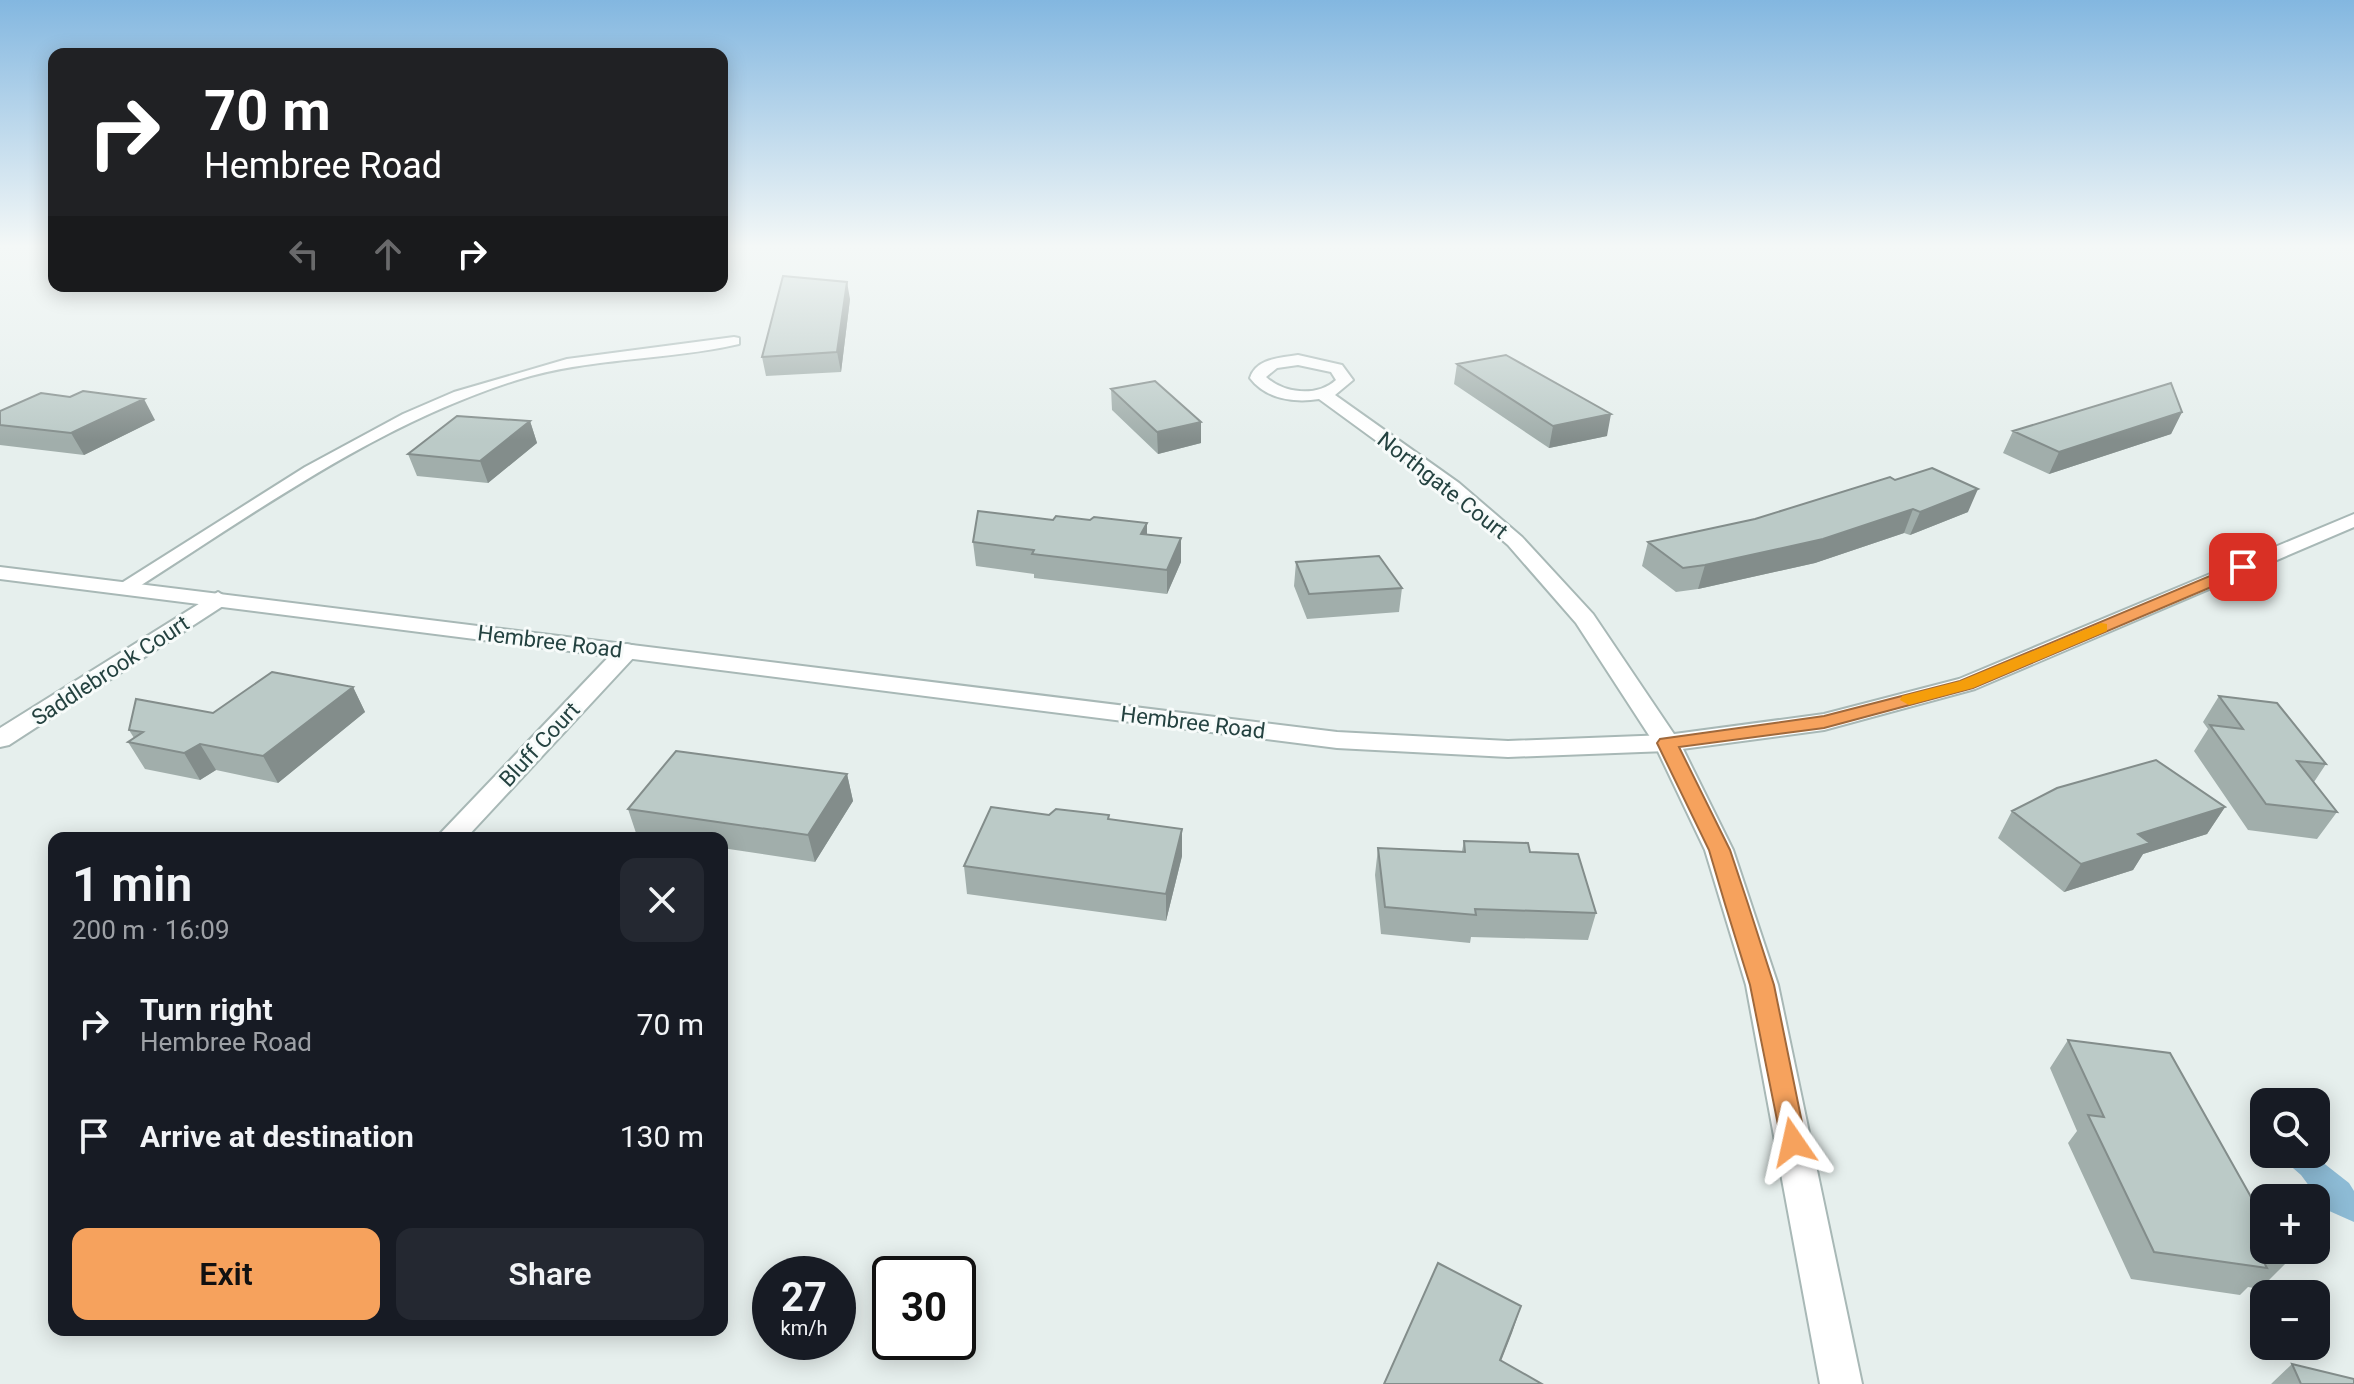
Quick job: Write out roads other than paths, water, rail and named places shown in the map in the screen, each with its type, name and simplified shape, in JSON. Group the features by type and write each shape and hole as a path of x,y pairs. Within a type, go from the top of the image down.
{"street":[{"name":"Northgate Court","path":"1322,394 1452,487 1515,541 1585,619 1667,743 1719,850 1762,985 1841,1384"},
{"name":"Hembree Road","path":"0,573 1337,740 1508,749 1667,743 1824,722 1967,684 2354,520"},
{"name":"Saddlebrook Court","path":"0,739 218,599"},
{"name":"Bluff Court","path":"456,832 627,651"}],"lane":[{"path":"122,589 368,437 467,394 554,366 734,341"}],"water":[{"path":"2293,1168 2330,1168 2349,1183 2354,1191 2354,1222 2330,1211 2330,1184 2308,1184"}]}
